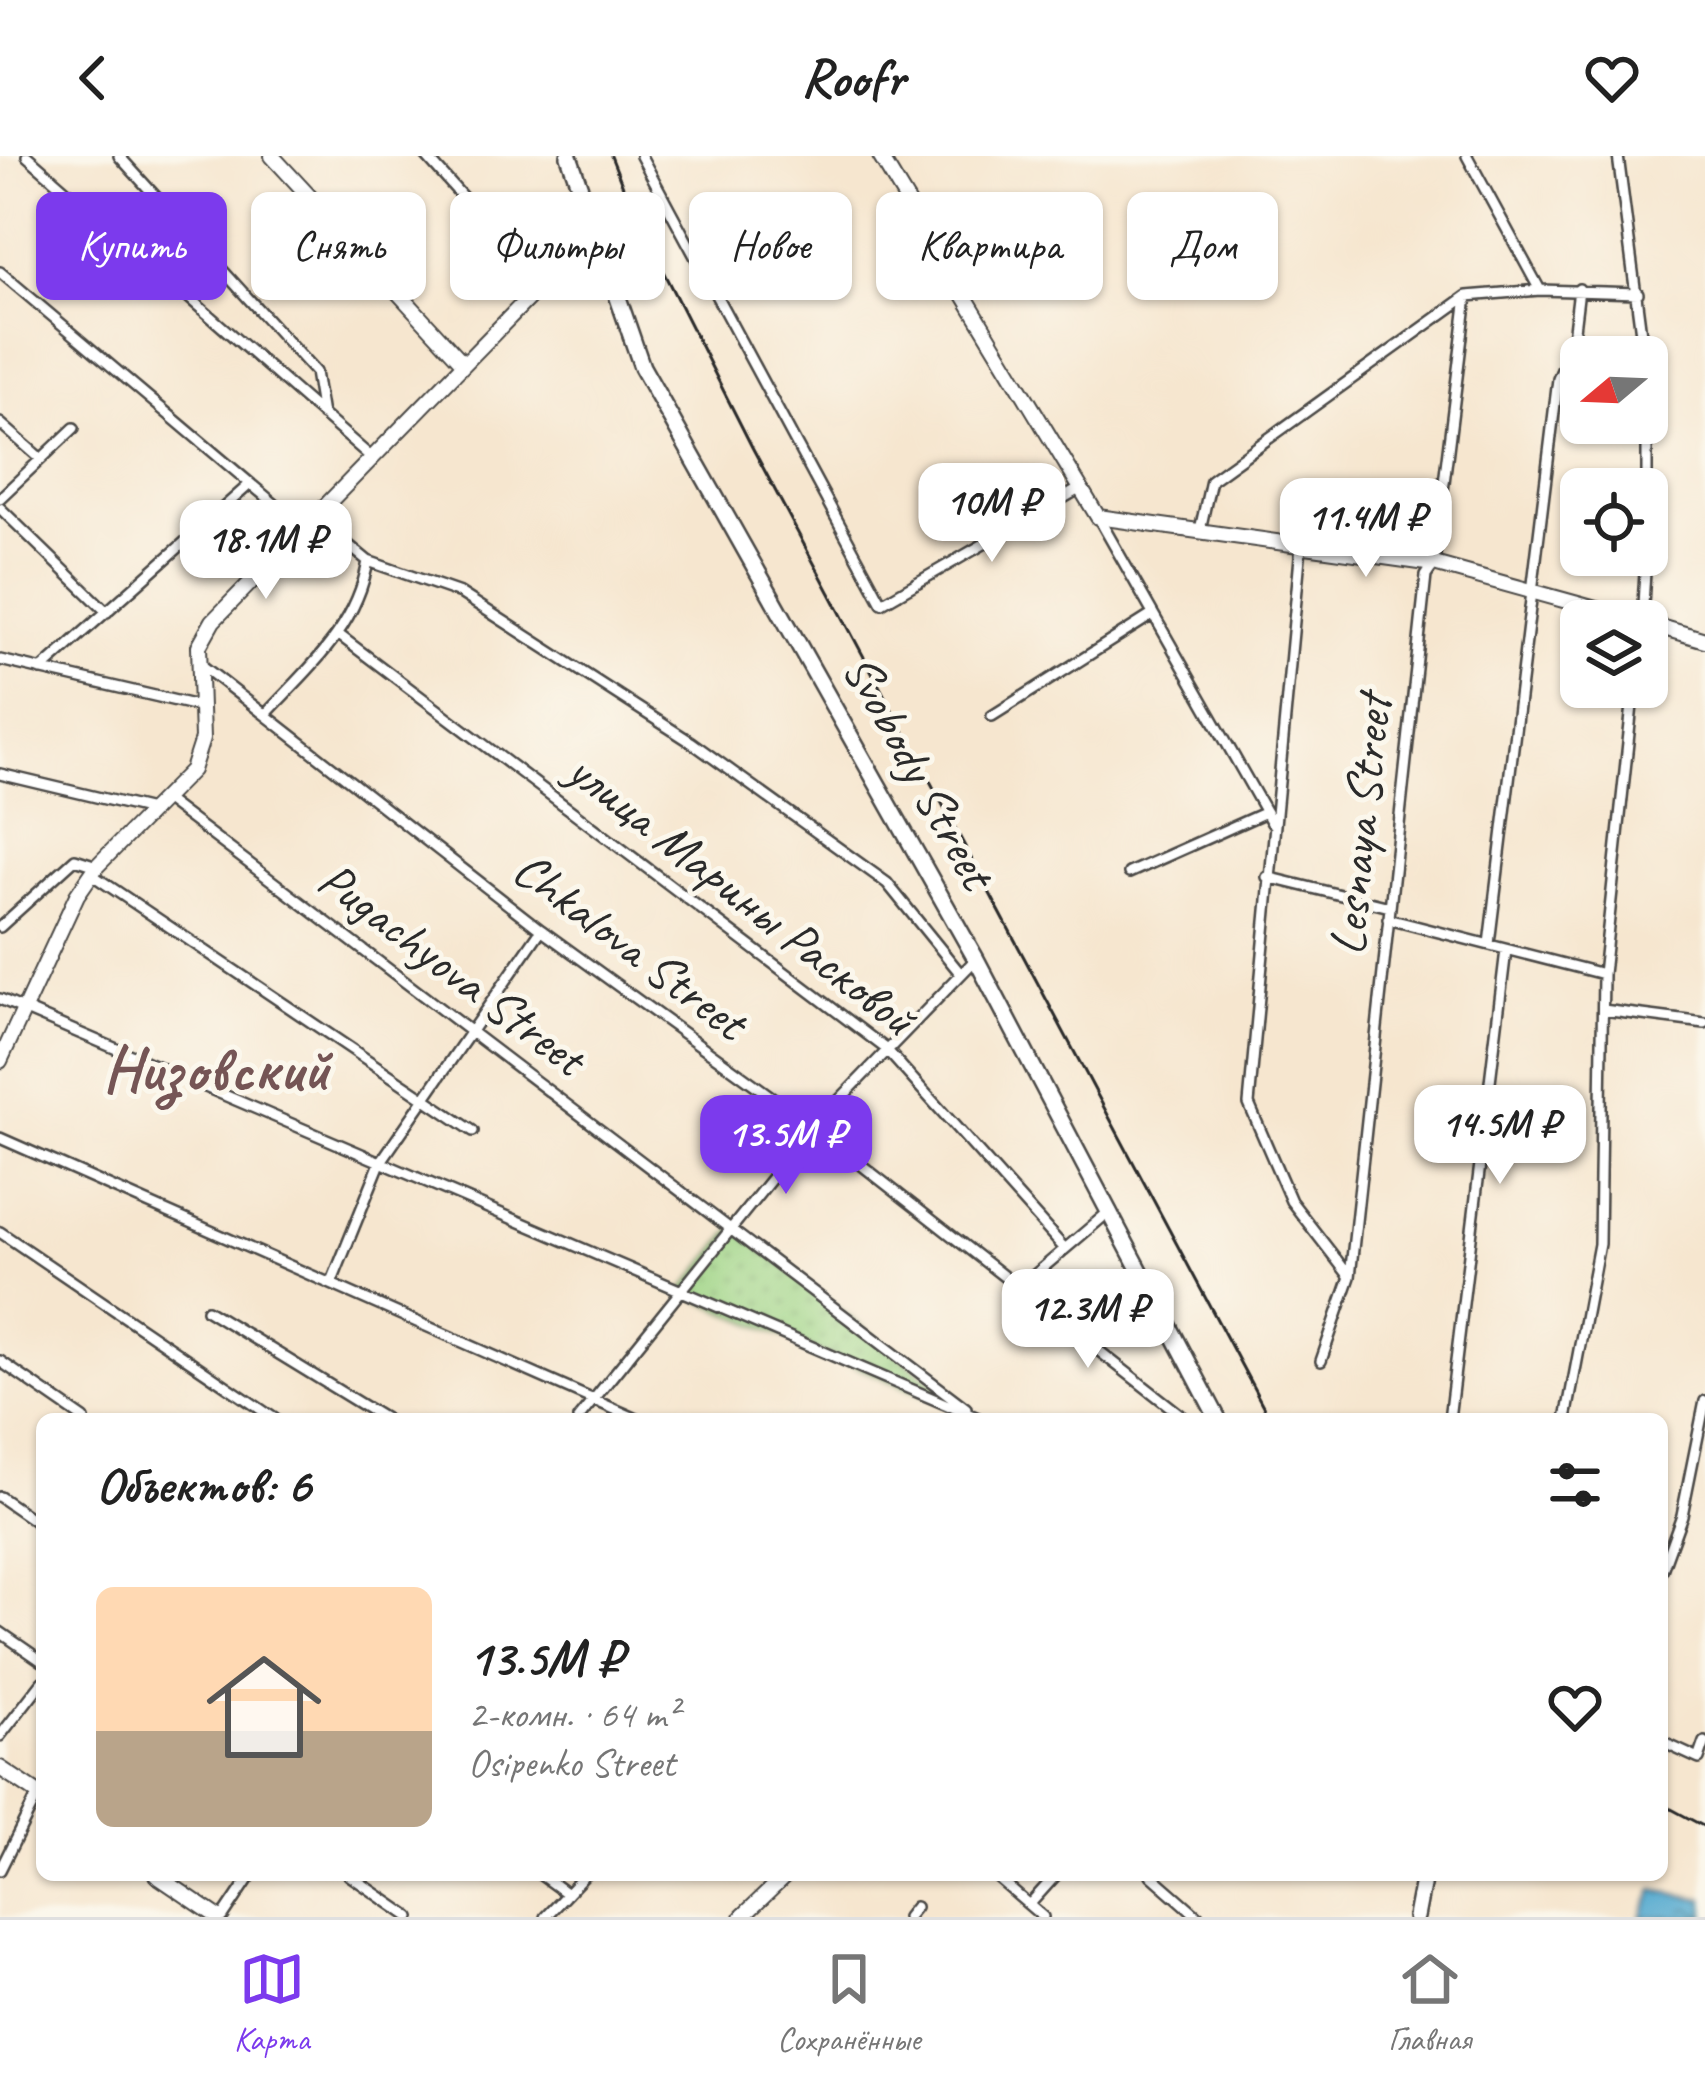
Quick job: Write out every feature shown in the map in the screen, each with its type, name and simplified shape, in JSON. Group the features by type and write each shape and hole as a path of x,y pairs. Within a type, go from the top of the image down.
{"main road":[{"path":"272,156 464,364"},
{"name":"Svobody Street","path":"569,156 580,192"},
{"path":"880,156 1098,517 1434,564 1560,600"},
{"path":"0,1061 94,870 192,770 202,740 199,646 213,621 526,300"},
{"name":"Svobody Street","path":"618,300 642,367 976,959 1215,1413"},
{"path":"1668,629 1705,640"},
{"path":"0,1768 36,1792"},
{"path":"165,1881 220,1917"},
{"path":"742,1917 780,1881"},
{"path":"1416,1917 1423,1881"}],"street":[{"path":"28,156 372,458"},
{"path":"119,156 315,372 322,415"},
{"path":"426,156 458,192"},
{"path":"641,156 882,603 1079,489"},
{"path":"1468,156 1540,290"},
{"path":"1618,156 1642,336"},
{"path":"0,272 303,528 323,524 368,561 460,593 691,742 887,883 960,974"},
{"path":"1489,944 1528,592 1558,379 1572,346 1580,289"},
{"path":"1200,530 1210,480 1467,296 1580,289 1638,293"},
{"name":"Lesnaya Street","path":"1321,1360 1350,1276 1426,576 1434,564 1467,296"},
{"path":"0,423 41,459"},
{"path":"0,498 74,428"},
{"path":"41,670 250,484"},
{"path":"0,508 106,612"},
{"path":"1098,517 1270,810"},
{"path":"1301,546 1270,810 1249,1104 1292,1201 1350,1276"},
{"path":"266,714 339,635 362,597 368,561"},
{"path":"992,716 1152,615"},
{"name":"улица Марины Расковой","path":"339,635 885,1048 1065,1249"},
{"path":"0,660 202,707"},
{"name":"Chkalova Street","path":"200,664 542,930 813,1127 1178,1413"},
{"path":"1567,1413 1599,1244 1603,974 1632,708"},
{"path":"0,774 151,810"},
{"name":"Pugachyova Street","path":"163,798 972,1413"},
{"path":"1129,873 1270,810"},
{"path":"0,927 75,859 472,1131"},
{"path":"1268,877 1506,950 1603,974"},
{"path":"331,1284 380,1163 542,930"},
{"path":"1450,1413 1506,950"},
{"path":"584,1413 813,1127 976,959"},
{"path":"0,999 967,1413"},
{"path":"1603,1010 1705,1023"},
{"path":"0,1138 623,1413"},
{"path":"1018,1288 1111,1210"},
{"path":"0,1232 266,1413"},
{"path":"207,1310 375,1413"},
{"path":"0,1361 75,1413"},
{"path":"1668,1554 1682,1515 1705,1401"},
{"path":"252,1413 257,1407"},
{"path":"0,1496 36,1522"},
{"path":"0,1632 36,1657"},
{"path":"0,1736 36,1690"},
{"path":"1668,1745 1699,1760 1705,1742"},
{"path":"0,1870 36,1802"},
{"path":"220,1917 246,1881"},
{"path":"358,1881 410,1917"},
{"path":"549,1881 567,1894"},
{"path":"545,1917 579,1881"},
{"path":"1001,1881 1042,1917"},
{"path":"1029,1906 1051,1881"},
{"path":"1158,1881 1199,1917"}],"green space":[{"path":"734,1227 972,1413 966,1413 681,1293"}],"water":[{"path":"1654,1890 1704,1899 1705,1917 1642,1917"}],"railway":[{"path":"611,156 633,212 752,447 1267,1413"},
{"path":"1668,1807 1705,1827"}],"district":[{"name":"Низовский","path":"216,1069"}]}
